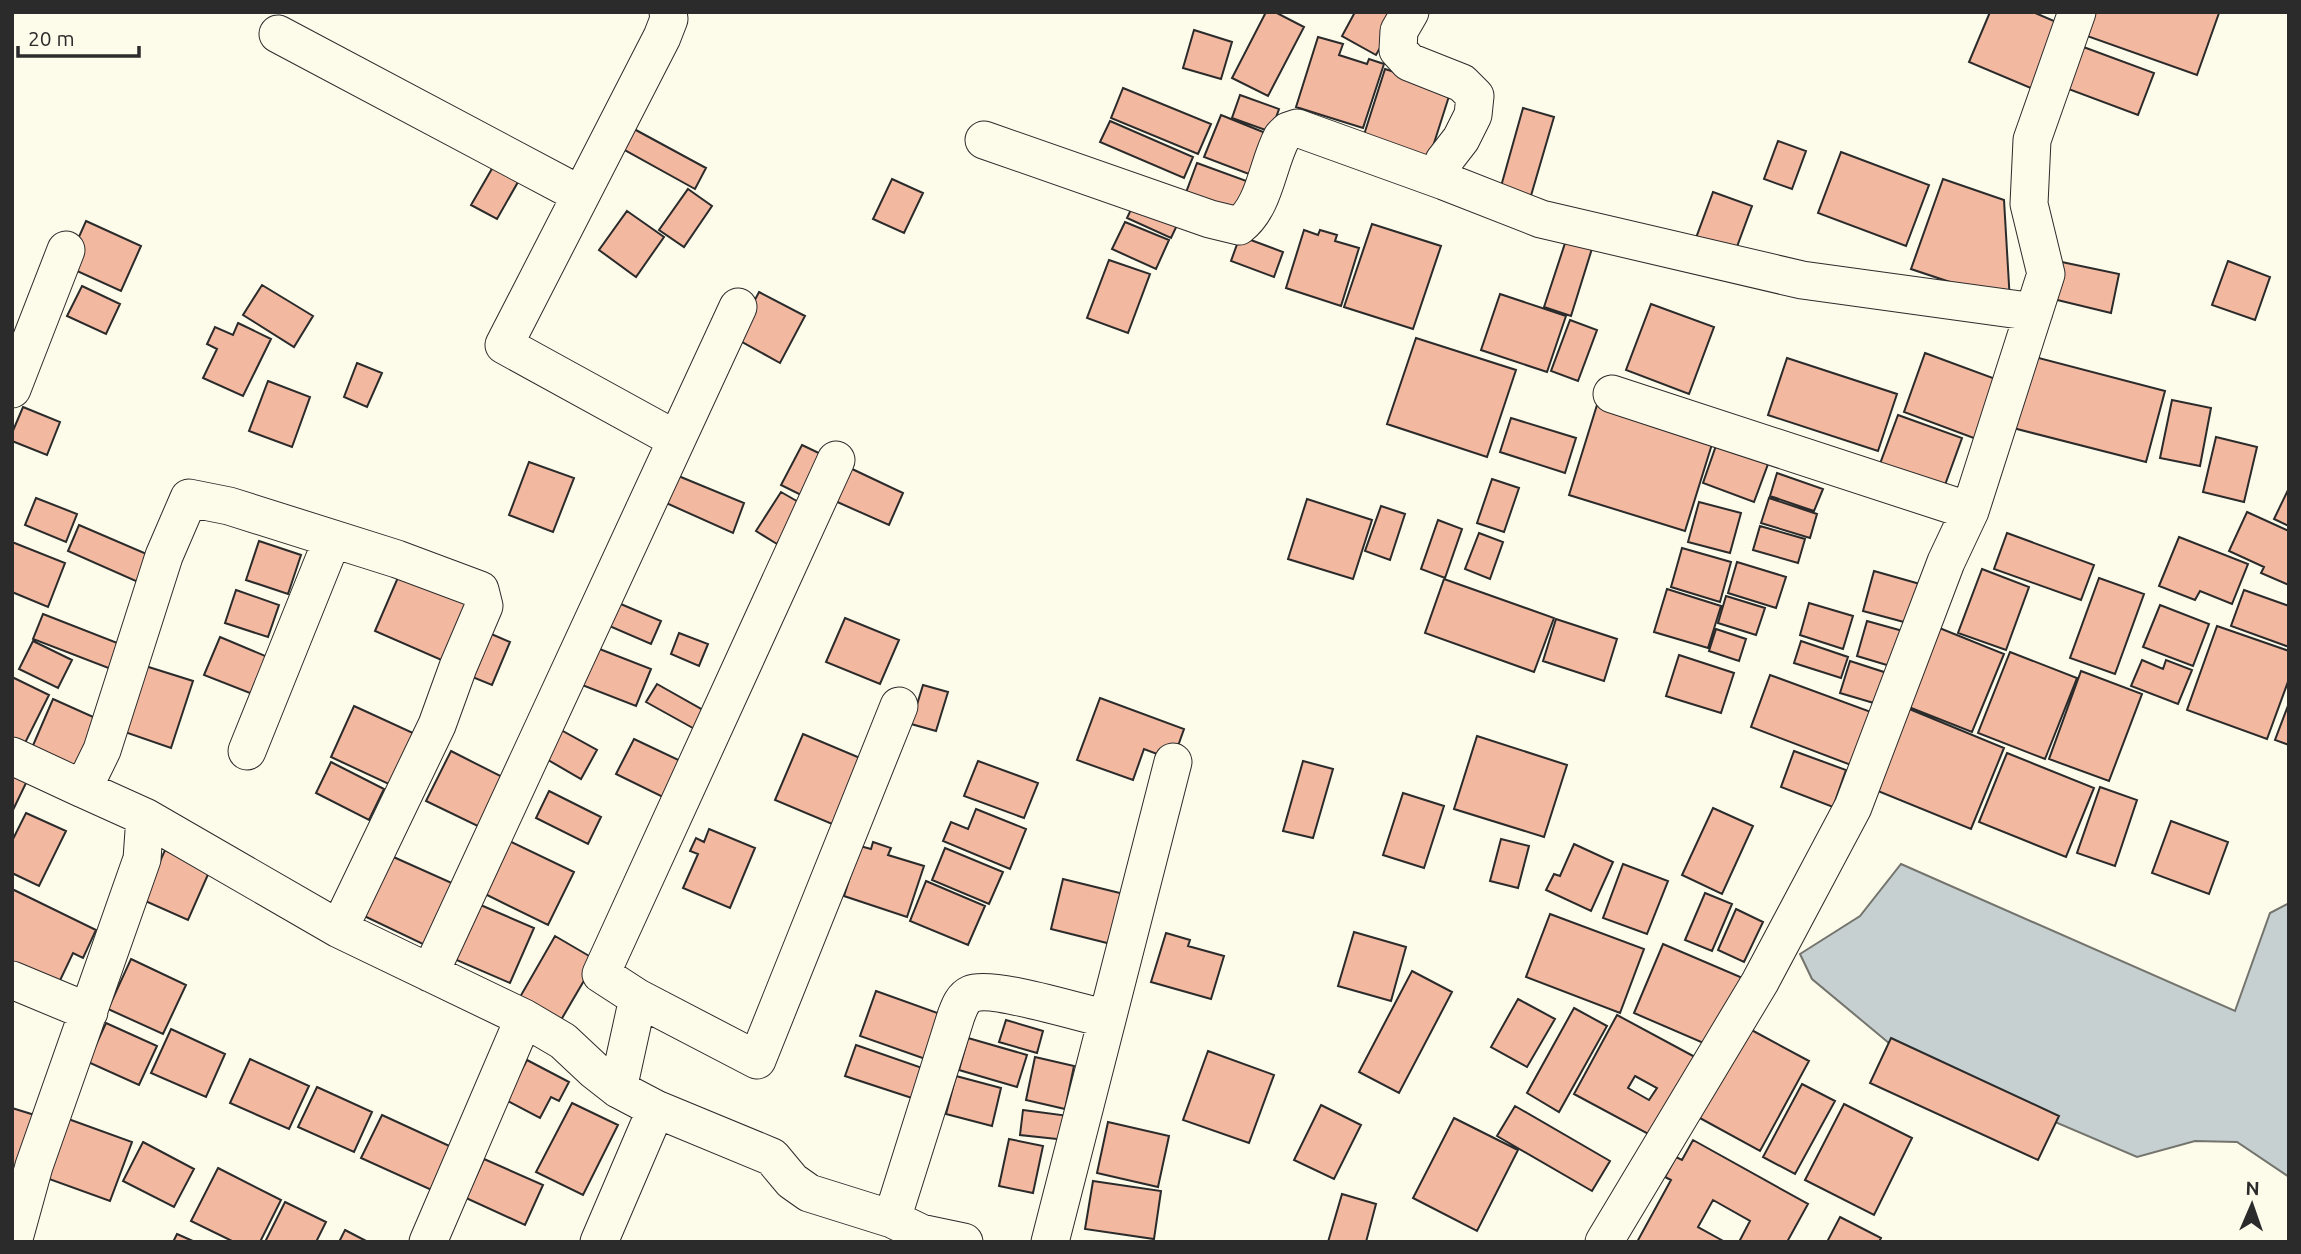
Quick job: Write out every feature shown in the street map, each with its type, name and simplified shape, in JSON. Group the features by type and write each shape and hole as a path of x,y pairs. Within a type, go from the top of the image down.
{"street":[{"path":"668,12 669,19 663,37 503,345 675,439"},
{"path":"1410,12 1399,31 1398,50 1409,62 1462,83 1475,96 1473,115 1461,139 1444,161 1444,181"},
{"path":"1604,1242 1760,982 1853,807 1946,562 1970,511 2046,274 2029,204 2032,140 2077,12"},
{"path":"278,34 581,195"},
{"path":"984,140 1209,219 1239,226 1249,218 1258,200 1282,137 1297,128 1541,219 1801,280 2034,312"},
{"path":"12,389 19,351 66,250"},
{"path":"430,973 738,307"},
{"path":"1612,394 1970,511"},
{"path":"836,460 601,974 638,998 757,1060 899,706"},
{"path":"83,789 102,750 164,556 189,498 229,506 397,559 480,590 484,606 437,724 339,929"},
{"path":"247,751 332,540"},
{"path":"12,756 145,817 339,929 485,1002 524,1018 563,1041 618,1089 656,1110 772,1157 792,1181 809,1193 910,1231 964,1242"},
{"path":"1050,1242 1173,762"},
{"path":"13,1239 34,1166 142,859 145,817"},
{"path":"12,980 89,1012"},
{"path":"910,1231 956,1016 962,1002 969,995 981,991 1107,1019"},
{"path":"618,1089 638,998"},
{"path":"428,1242 524,1018"},
{"path":"598,1242 656,1110"}],"shaded area":[{"path":"1901,864 2235,1011 2270,913 2289,903 2289,1177 2237,1142 2195,1141 2137,1157 1908,1059 1812,979 1800,954 1860,916"}],"building":[{"path":"1266,12 1275,12 1304,27 1268,96 1232,78"},
{"path":"1355,12 1400,12 1376,55 1342,36"},
{"path":"1990,12 2033,12 2061,24 2033,89 1969,62"},
{"path":"2096,12 2219,13 2197,75 2087,36"},
{"path":"1194,30 1232,42 1221,79 1183,68"},
{"path":"1318,37 1343,44 1339,55 1367,64 1369,59 1384,64 1363,128 1296,107"},
{"path":"2078,45 2154,73 2138,115 2063,87"},
{"path":"1385,69 1451,90 1428,162 1362,141"},
{"path":"1123,88 1211,124 1198,154 1111,118"},
{"path":"1240,95 1279,109 1271,132 1232,118"},
{"path":"1523,108 1554,117 1530,199 1500,190"},
{"path":"1221,115 1278,138 1262,179 1204,157"},
{"path":"1110,121 1193,157 1184,178 1100,142"},
{"path":"634,129 706,168 695,189 623,149"},
{"path":"1778,141 1806,151 1792,189 1764,179"},
{"path":"1841,152 1929,185 1906,246 1818,213"},
{"path":"1197,163 1252,183 1239,218 1184,198"},
{"path":"493,167 518,182 497,219 471,205"},
{"path":"892,179 923,193 904,233 873,219"},
{"path":"1943,179 2004,200 2010,302 1911,269"},
{"path":"688,189 712,206 684,247 659,230"},
{"path":"1713,192 1752,206 1735,252 1696,238"},
{"path":"1135,201 1179,221 1171,238 1127,218"},
{"path":"627,211 664,237 636,277 599,250"},
{"path":"86,221 141,246 121,291 66,266"},
{"path":"1125,222 1169,240 1156,269 1112,249"},
{"path":"1372,224 1441,246 1413,329 1344,307"},
{"path":"1304,230 1318,235 1320,230 1337,235 1335,241 1359,248 1341,306 1286,288"},
{"path":"1569,231 1595,239 1571,316 1544,307"},
{"path":"1240,236 1283,252 1274,277 1231,261"},
{"path":"1109,260 1150,274 1128,333 1087,318"},
{"path":"2057,261 2119,274 2111,313 2049,298"},
{"path":"2228,261 2270,277 2255,320 2212,305"},
{"path":"262,285 313,316 294,347 243,315"},
{"path":"82,286 120,304 106,334 67,316"},
{"path":"759,292 805,316 780,363 735,338"},
{"path":"1500,294 1566,316 1547,372 1481,350"},
{"path":"1651,304 1714,327 1689,394 1626,370"},
{"path":"1570,320 1597,330 1578,381 1551,371"},
{"path":"238,323 271,339 243,396 203,378 217,349 207,344 215,327 233,335"},
{"path":"1416,338 1516,370 1487,457 1387,424"},
{"path":"1925,353 2001,381 1979,440 1904,412"},
{"path":"2031,356 2165,391 2146,462 2013,428"},
{"path":"1787,358 1897,394 1878,451 1768,415"},
{"path":"357,363 382,373 367,407 344,397"},
{"path":"268,381 310,397 292,447 249,431"},
{"path":"2172,400 2211,408 2200,466 2160,458"},
{"path":"1597,405 1713,441 1685,531 1569,495"},
{"path":"23,407 60,422 47,455 12,441 12,433"},
{"path":"1898,415 1962,438 1941,496 1877,472"},
{"path":"1511,418 1576,438 1565,473 1500,452"},
{"path":"1719,437 1771,456 1754,502 1703,483"},
{"path":"2216,437 2257,447 2244,502 2203,492"},
{"path":"802,445 823,455 803,496 781,485"},
{"path":"529,462 574,478 553,532 509,515"},
{"path":"850,468 903,493 889,525 835,501"},
{"path":"1777,473 1823,489 1814,511 1770,496"},
{"path":"676,475 744,503 733,533 664,502"},
{"path":"1492,479 1519,488 1504,532 1477,523"},
{"path":"2289,488 2289,526 2274,519"},
{"path":"781,492 802,504 777,544 756,531"},
{"path":"36,498 77,514 66,542 25,525"},
{"path":"1769,498 1817,514 1810,538 1761,523"},
{"path":"1307,499 1372,520 1353,579 1288,559"},
{"path":"1699,502 1741,513 1730,553 1688,542"},
{"path":"1381,506 1405,514 1390,560 1365,551"},
{"path":"2247,512 2289,531 2289,585 2261,573 2264,567 2229,551"},
{"path":"1438,520 1462,529 1445,578 1421,569"},
{"path":"79,525 149,555 138,582 68,551"},
{"path":"1760,526 1805,539 1798,563 1753,550"},
{"path":"1479,533 1503,542 1490,579 1465,569"},
{"path":"2007,533 2094,565 2081,600 1994,569"},
{"path":"2179,537 2248,564 2232,604 2200,591 2195,600 2159,586"},
{"path":"259,541 301,555 288,594 246,580"},
{"path":"12,542 65,563 48,607 12,592"},
{"path":"1682,548 1731,562 1720,602 1671,587"},
{"path":"1737,562 1786,577 1776,608 1728,593"},
{"path":"1982,569 2029,587 2006,650 1958,633"},
{"path":"1874,571 1927,586 1915,625 1863,611"},
{"path":"399,575 470,605 446,662 375,631"},
{"path":"2099,578 2144,594 2115,674 2070,658"},
{"path":"1444,579 1554,618 1534,672 1425,633"},
{"path":"1667,589 1721,606 1708,648 1654,632"},
{"path":"236,590 279,605 268,637 225,623"},
{"path":"2244,590 2289,606 2289,647 2231,626"},
{"path":"1726,596 1765,608 1756,635 1718,623"},
{"path":"616,602 661,621 651,644 607,625"},
{"path":"1809,603 1853,616 1843,649 1800,635"},
{"path":"2160,605 2209,624 2193,666 2143,647"},
{"path":"43,614 120,644 111,669 33,639"},
{"path":"845,618 899,640 880,684 826,662"},
{"path":"1556,619 1617,639 1604,681 1543,661"},
{"path":"1867,621 1910,633 1900,669 1857,656"},
{"path":"1927,623 2004,654 1972,732 1896,702"},
{"path":"2217,626 2289,651 2289,679 2267,739 2187,710"},
{"path":"1716,629 1746,639 1739,661 1709,651"},
{"path":"482,630 510,642 492,685 465,674"},
{"path":"679,633 708,644 699,666 671,654"},
{"path":"220,637 270,658 255,695 204,675"},
{"path":"33,641 72,660 58,688 19,669"},
{"path":"1801,641 1848,657 1841,678 1794,663"},
{"path":"597,648 651,669 636,706 582,685"},
{"path":"2010,652 2077,678 2045,759 1978,733"},
{"path":"1679,655 1734,673 1721,713 1666,696"},
{"path":"2142,660 2163,669 2166,660 2192,670 2178,704 2131,686"},
{"path":"1850,661 1887,673 1877,704 1840,693"},
{"path":"139,664 193,681 171,748 116,729"},
{"path":"2081,671 2142,694 2109,781 2049,759"},
{"path":"1770,675 1871,712 1851,765 1751,727"},
{"path":"12,677 49,695 24,745 12,739"},
{"path":"657,684 710,714 700,732 646,702"},
{"path":"923,685 948,692 936,731 911,724"},
{"path":"1100,698 1184,729 1173,760 1144,749 1133,780 1077,760"},
{"path":"53,699 100,720 77,771 31,750"},
{"path":"2289,703 2289,745 2275,740"},
{"path":"354,706 413,733 393,786 331,757"},
{"path":"1902,706 2004,748 1971,829 1868,787"},
{"path":"552,725 597,750 581,779 536,753"},
{"path":"803,734 872,763 844,829 775,800"},
{"path":"1477,736 1567,765 1544,837 1454,809"},
{"path":"634,739 689,765 671,801 616,774"},
{"path":"451,751 512,782 488,831 426,801"},
{"path":"1794,751 1846,770 1833,807 1781,787"},
{"path":"2007,753 2094,788 2066,857 1979,822"},
{"path":"978,761 1038,783 1024,818 964,796"},
{"path":"1303,761 1333,769 1313,838 1283,831"},
{"path":"331,762 384,789 369,820 316,793"},
{"path":"12,774 27,781 12,812"},
{"path":"2100,787 2137,800 2115,866 2077,853"},
{"path":"549,791 601,817 588,844 536,818"},
{"path":"1403,793 1444,806 1424,868 1383,855"},
{"path":"1713,808 1753,826 1722,894 1682,875"},
{"path":"976,809 1026,829 1010,869 943,841 951,822 968,829"},
{"path":"26,813 66,831 39,886 12,873 12,841"},
{"path":"2171,821 2228,842 2209,894 2152,873"},
{"path":"709,829 755,848 730,908 683,888 698,854 690,851 696,838 704,842"},
{"path":"503,838 574,872 548,925 477,890"},
{"path":"1501,839 1529,846 1518,888 1490,881"},
{"path":"873,842 891,848 888,855 924,866 907,917 844,896 860,846 871,849"},
{"path":"1574,844 1613,862 1591,911 1546,890 1554,874 1560,876"},
{"path":"945,848 1003,872 989,904 932,880"},
{"path":"165,850 210,870 188,920 143,900"},
{"path":"389,855 454,884 427,946 360,914"},
{"path":"1623,864 1668,881 1647,934 1603,918"},
{"path":"1063,879 1132,896 1119,946 1051,929"},
{"path":"926,881 985,906 968,945 910,921"},
{"path":"12,889 96,930 83,958 73,953 55,991 12,971"},
{"path":"1705,893 1732,904 1712,951 1685,940"},
{"path":"476,903 534,928 510,983 452,958"},
{"path":"1736,909 1763,922 1744,962 1718,950"},
{"path":"1550,914 1644,949 1620,1013 1526,977"},
{"path":"1354,932 1406,947 1391,1001 1338,986"},
{"path":"1166,933 1190,940 1188,946 1224,956 1211,999 1151,982"},
{"path":"555,936 596,960 561,1020 520,997"},
{"path":"1663,944 1745,979 1715,1048 1634,1013"},
{"path":"131,959 186,985 163,1034 108,1009"},
{"path":"1412,971 1452,992 1399,1093 1359,1072"},
{"path":"876,991 946,1016 931,1061 860,1036"},
{"path":"1518,999 1555,1019 1527,1067 1491,1047"},
{"path":"1574,1008 1607,1026 1559,1112 1527,1093"},
{"path":"1617,1015 1695,1057 1652,1136 1574,1094","holes":["1635,1076 1657,1088 1649,1100 1628,1088"]},
{"path":"1006,1020 1043,1031 1037,1053 999,1042"},
{"path":"106,1023 157,1046 139,1085 88,1062"},
{"path":"1746,1027 1809,1061 1760,1151 1698,1117"},
{"path":"171,1029 225,1054 206,1097 151,1073"},
{"path":"968,1038 1027,1055 1017,1087 959,1070"},
{"path":"1891,1038 2059,1116 2038,1160 1870,1083"},
{"path":"856,1045 931,1071 921,1101 845,1076"},
{"path":"1208,1051 1274,1075 1249,1143 1183,1120"},
{"path":"1035,1057 1074,1066 1065,1109 1026,1100"},
{"path":"250,1059 309,1086 289,1129 230,1103"},
{"path":"527,1060 569,1082 559,1101 551,1097 540,1118 506,1100"},
{"path":"956,1076 1001,1088 992,1126 946,1114"},
{"path":"1802,1084 1835,1101 1795,1174 1763,1157"},
{"path":"317,1087 372,1112 354,1152 298,1127"},
{"path":"572,1103 618,1125 583,1195 536,1172"},
{"path":"1844,1104 1912,1138 1874,1215 1805,1180"},
{"path":"1321,1105 1361,1125 1334,1179 1294,1160"},
{"path":"1515,1106 1610,1161 1592,1191 1497,1136"},
{"path":"12,1108 41,1117 12,1196"},
{"path":"1023,1110 1069,1116 1066,1140 1020,1135"},
{"path":"382,1115 456,1149 436,1192 361,1158"},
{"path":"60,1116 132,1142 110,1201 38,1175"},
{"path":"1454,1118 1518,1150 1477,1231 1413,1198"},
{"path":"1108,1122 1169,1136 1158,1187 1097,1173"},
{"path":"1009,1139 1043,1146 1033,1193 999,1186"},
{"path":"1693,1140 1808,1204 1787,1242 1739,1242 1750,1221 1713,1200 1698,1227 1725,1242 1637,1242 1671,1180 1665,1177 1676,1157 1682,1160"},
{"path":"143,1142 194,1169 174,1207 123,1181"},
{"path":"484,1159 543,1185 525,1225 466,1198"},
{"path":"218,1168 281,1200 260,1242 234,1242 191,1221"},
{"path":"1093,1181 1161,1191 1154,1239 1085,1229"},
{"path":"1342,1194 1376,1204 1366,1242 1328,1242"},
{"path":"285,1202 326,1222 316,1242 265,1242"},
{"path":"1840,1217 1881,1238 1879,1242 1827,1242"},
{"path":"345,1230 368,1242 339,1242"},
{"path":"177,1234 195,1242 173,1242"}]}
